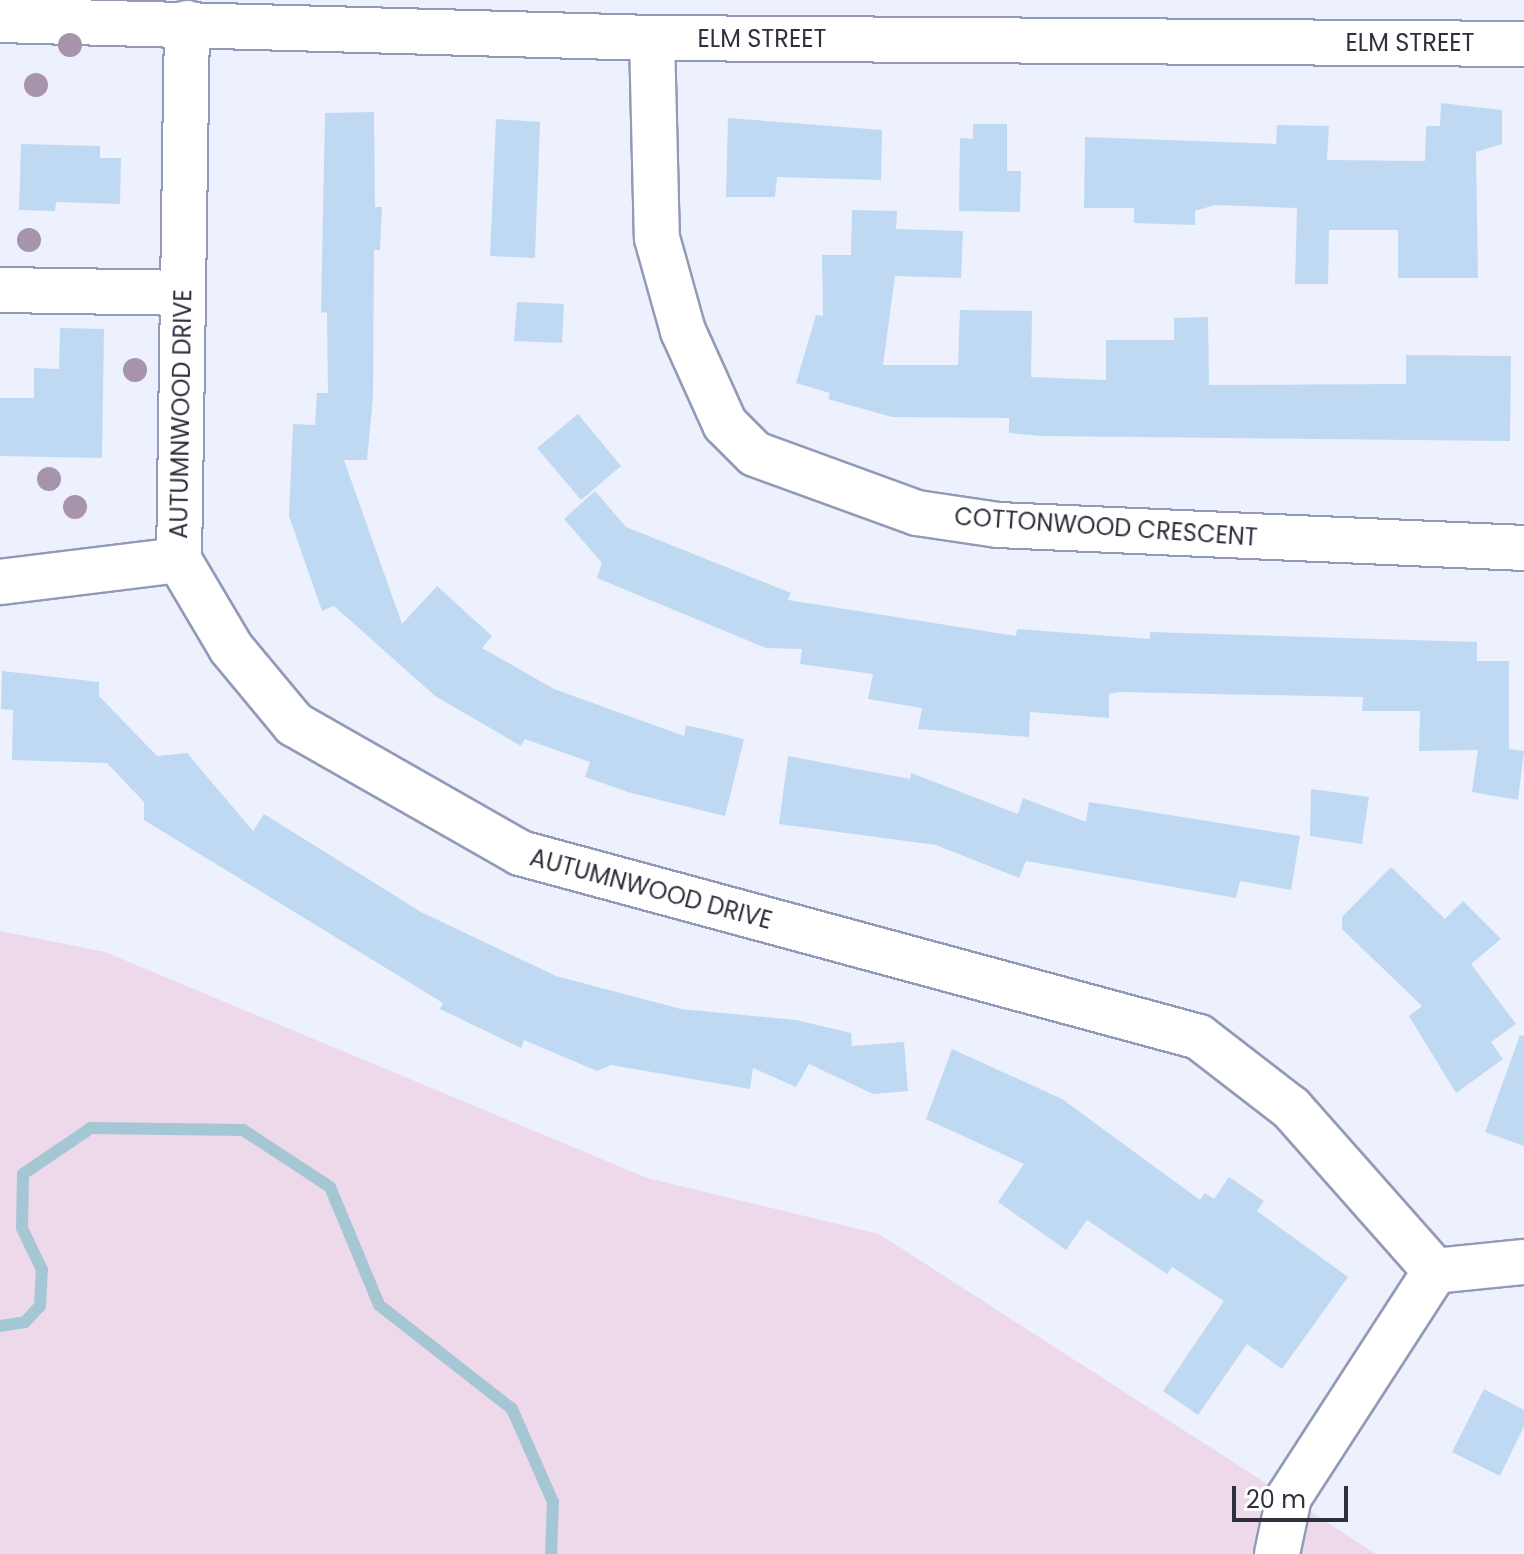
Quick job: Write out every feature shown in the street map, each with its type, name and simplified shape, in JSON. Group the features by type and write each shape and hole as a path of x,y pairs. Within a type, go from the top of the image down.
{"street":[{"name":"ELM STREET","path":"0,20 187,23 448,16 652,38 1524,44"},
{"name":"AUTUMNWOOD DRIVE","path":"187,23 179,560 231,648 294,724 520,853 1199,1037 1291,1108 1435,1271"},
{"name":"COTTONWOOD CRESCENT","path":"652,38 657,238 683,331 725,424 755,454 917,513 998,525 1524,548"},
{"path":"0,290 182,293"},
{"path":"0,582 179,560"},
{"path":"1277,1554 1289,1497 1435,1271 1524,1262"}],"shaded area":[{"path":"0,931 105,952 647,1178 879,1234 1376,1554 0,1554"}],"building":[{"path":"1441,103 1502,110 1502,144 1476,152 1478,278 1398,278 1398,230 1329,230 1328,284 1295,284 1297,208 1215,205 1195,211 1195,225 1134,223 1134,208 1084,208 1085,137 1276,144 1277,125 1329,126 1327,160 1425,161 1426,126 1440,126"},
{"path":"374,112 375,207 382,207 380,250 374,250 373,398 367,460 344,460 402,624 437,586 492,636 482,648 554,689 684,736 686,725 744,739 725,816 631,793 585,777 590,762 525,739 521,746 435,696 334,606 322,611 289,516 293,424 315,425 317,393 328,393 327,312 321,313 325,113"},
{"path":"728,118 882,130 881,180 777,177 775,197 726,197"},
{"path":"496,119 540,122 535,258 490,256"},
{"path":"973,124 1007,124 1007,171 1021,171 1020,212 959,211 960,138 973,139"},
{"path":"21,144 100,146 100,158 121,158 120,204 56,202 55,211 19,210"},
{"path":"852,210 897,211 896,229 963,231 961,278 895,276 883,365 958,365 960,310 1032,311 1031,377 1106,380 1106,340 1174,340 1174,318 1208,317 1209,385 1406,384 1406,355 1511,356 1510,441 1042,436 1009,433 1009,418 892,417 828,399 830,393 796,383 816,315 823,316 822,255 851,255"},
{"path":"517,302 564,304 562,343 514,341"},
{"path":"60,328 104,329 102,458 0,456 0,398 34,398 34,368 59,369"},
{"path":"578,414 621,466 581,500 537,448"},
{"path":"595,491 626,527 791,593 788,600 1016,636 1017,629 1150,639 1150,632 1477,642 1477,661 1509,661 1509,749 1524,751 1518,800 1472,792 1478,750 1419,751 1420,711 1362,711 1363,697 1119,692 1109,694 1109,718 1030,712 1029,737 918,729 922,708 868,699 873,674 800,664 802,649 766,648 597,578 602,563 564,519"},
{"path":"2,671 99,682 99,696 157,756 187,753 253,831 264,814 421,912 556,976 681,1009 796,1020 851,1033 852,1046 904,1042 908,1091 873,1094 809,1064 796,1087 753,1068 750,1089 611,1065 597,1071 524,1040 521,1048 440,1009 443,1003 144,820 144,802 107,763 12,760 13,710 1,709"},
{"path":"788,756 910,779 911,773 1018,814 1023,798 1086,822 1089,802 1300,836 1291,890 1240,881 1236,898 1026,861 1019,878 936,845 779,824"},
{"path":"1311,789 1369,797 1362,844 1310,836"},
{"path":"1391,867 1445,919 1463,901 1501,939 1471,964 1516,1024 1491,1042 1503,1059 1456,1093 1409,1016 1422,1006 1342,929 1342,917"},
{"path":"1520,1035 1524,1036 1524,1146 1485,1132"},
{"path":"952,1049 1062,1099 1200,1200 1205,1193 1214,1199 1229,1177 1264,1201 1257,1211 1348,1277 1282,1369 1247,1344 1198,1415 1163,1391 1224,1301 1172,1267 1167,1274 1087,1220 1066,1250 998,1202 1024,1164 926,1119"},
{"path":"1484,1389 1524,1410 1524,1426 1500,1476 1452,1452"}],"waterway":[{"path":"0,1326 25,1322 40,1306 42,1270 22,1228 23,1174 91,1128 243,1130 330,1187 379,1305 512,1409 553,1502 551,1554"}]}
